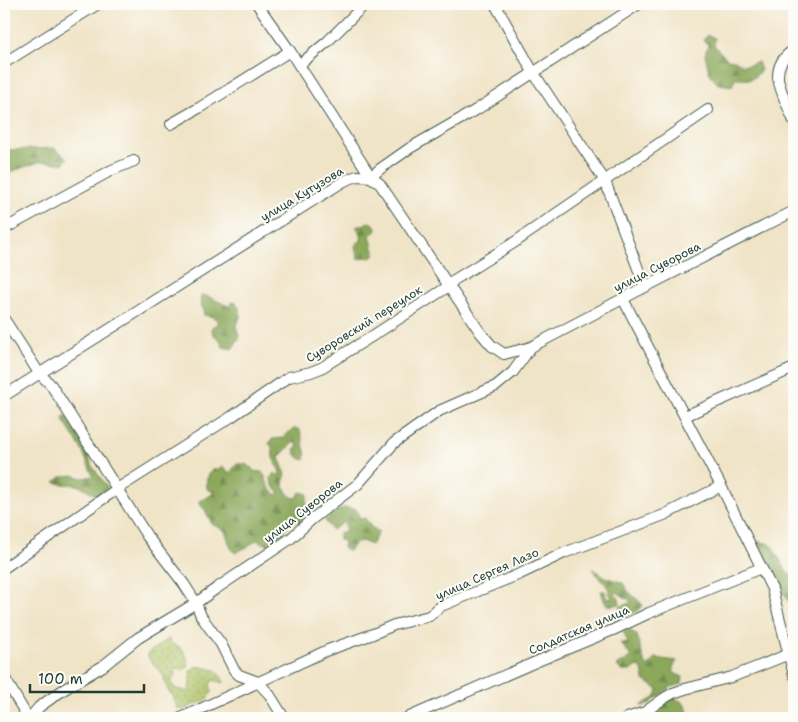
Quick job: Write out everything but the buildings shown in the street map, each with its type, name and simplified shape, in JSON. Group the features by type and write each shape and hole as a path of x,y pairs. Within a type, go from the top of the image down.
{"street":[{"path":"4,63 98,4"},
{"path":"257,4 290,51 371,178 380,184 449,286"},
{"path":"298,65 327,42 365,4"},
{"path":"496,4 533,72 605,181 645,287"},
{"path":"371,178 380,169 410,148 476,110 638,4"},
{"path":"170,124 290,51"},
{"path":"790,52 780,64 777,77 794,121"},
{"name":"Суворовский переулок","path":"4,568 117,489 289,377 321,368 374,335 449,286 454,280 512,244 708,110"},
{"path":"4,229 112,170 134,161"},
{"name":"улица Кутузова","path":"4,396 344,181 357,176 371,178"},
{"name":"улица Суворова","path":"449,286 480,332 492,346 504,354 531,347 794,211"},
{"path":"623,299 721,486 772,589 794,674"},
{"path":"4,319 40,373 51,385 147,536 184,584 196,603 201,616 221,644 234,670 240,675 258,682 269,694 284,718"},
{"name":"улица Суворова","path":"29,718 39,707 103,666 138,638 196,603 290,539 312,519 358,484 394,443 440,411 496,386 513,372 531,347"},
{"path":"685,416 794,368"},
{"name":"улица Сергея Лазо","path":"181,718 328,650 394,625 429,616 441,606 520,574 564,553 664,515 721,486"},
{"name":"Солдатская улица","path":"407,718 649,613 761,568"},
{"path":"627,718 645,712 673,693 685,688 732,677 789,654"},
{"path":"4,677 18,703 29,718"}],"green space":[{"path":"707,35 715,38 714,45 728,59 735,60 742,65 758,62 761,70 752,79 735,79 732,86 718,84 711,76 708,68 705,54 708,45 703,40"},
{"path":"54,148 68,158 63,164 39,162 8,173 4,178 4,152 7,150"},
{"path":"368,222 374,224 377,230 370,235 375,253 372,258 365,257 361,259 357,258 358,254 355,246 361,241 360,233 356,227"},
{"path":"202,295 232,307 230,303 235,302 239,308 241,316 237,329 240,337 232,349 223,347 220,340 213,334 211,328 219,322 213,317 204,315 200,300"},
{"path":"65,415 88,452 92,466 108,488 98,496 80,486 55,482 61,477 72,475 83,478 93,476 82,450 63,420"},
{"path":"295,428 300,430 306,453 305,460 299,458 296,454 294,449 298,446 296,443 293,443 280,456 279,458 286,474 283,483 291,497 297,498 300,492 308,494 307,504 312,511 302,521 289,523 283,535 272,543 267,545 257,540 235,553 231,548 225,531 212,524 205,510 198,502 213,494 212,491 207,489 208,476 213,468 218,470 222,467 229,474 237,464 245,464 251,467 253,471 263,472 270,488 278,495 280,492 273,486 271,477 275,473 278,476 280,472 273,458 272,446 269,444 272,439 283,438"},
{"path":"344,508 356,509 360,519 365,518 371,527 379,532 371,545 362,541 354,544 349,551 343,548 344,541 339,540 339,534 346,530 344,522 332,530 325,521 333,513"},
{"path":"757,541 771,544 788,574 794,572 794,603 788,601 780,589 764,553 756,545"},
{"path":"593,569 607,578 623,583 628,591 643,605 634,613 615,620 621,606 632,602 617,592 615,594 620,604 608,606 601,591 605,591 606,598 613,599 608,594 609,590 607,587"},
{"path":"627,628 637,635 644,661 648,667 655,658 677,661 673,667 674,673 683,677 682,684 671,687 649,704 641,706 655,698 658,690 644,680 642,670 638,666 630,671 622,671 617,666 631,656 620,643 628,643 623,631"},
{"path":"169,639 183,651 188,664 188,667 184,669 175,670 175,675 171,681 174,688 189,692 191,670 197,666 216,670 224,683 213,680 210,685 212,692 203,702 183,710 177,708 173,696 168,691 163,675 147,654"},
{"path":"673,698 685,705 690,718 653,718 651,716 664,703"}]}
